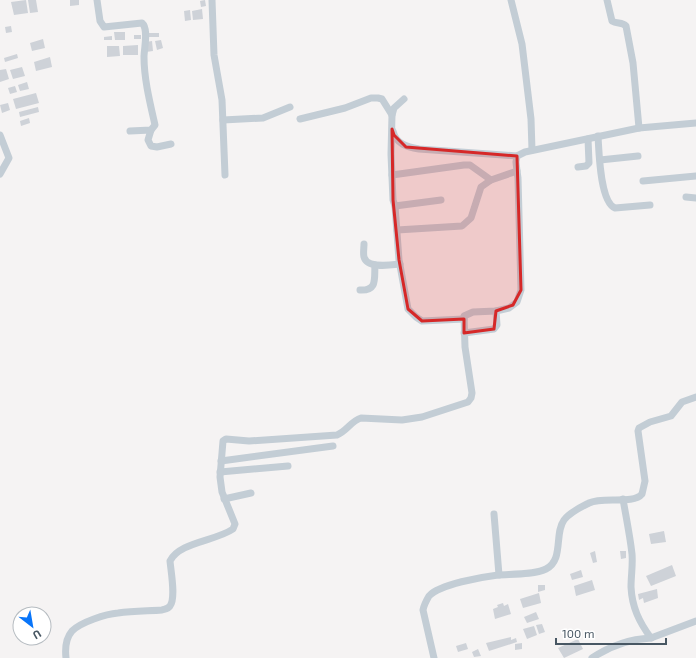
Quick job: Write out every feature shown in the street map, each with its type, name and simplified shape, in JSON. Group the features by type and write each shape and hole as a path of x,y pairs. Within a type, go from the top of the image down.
{"street":[{"path":"97,0 100,21 104,26 142,23 145,25 144,58 147,88 155,125 148,140 151,146 157,147 171,144"},
{"path":"212,0 214,55 222,100 225,174"},
{"path":"511,0 522,44 531,119 532,150"},
{"path":"607,0 612,21 624,24 626,26 634,70 639,128"},
{"path":"300,119 345,108 371,98 382,99 392,115"},
{"path":"404,99 394,108 392,115 391,154 393,200 395,206 400,264 408,308 422,321 464,319"},
{"path":"223,120 263,118 290,107"},
{"path":"392,129 394,135 406,147 517,156 532,150 639,128 696,123"},
{"path":"130,131 152,130"},
{"path":"0,135 9,158 0,174"},
{"path":"598,136 601,177 608,203 615,208 650,205"},
{"path":"578,167 586,166 589,163 588,138"},
{"path":"66,658 69,636 81,625 118,613 162,610 170,606 173,598 170,561 172,558 186,548 230,531 234,527 234,520 224,499 220,477 223,441 226,439 249,441 337,435 344,433 356,420 361,418 402,420 422,417 468,402 472,393 465,347 464,319 468,314 473,312 496,311 509,308 517,302 521,290 520,222 518,178 516,171 517,156"},
{"path":"600,160 638,156"},
{"path":"392,175 464,165 470,166 491,180"},
{"path":"397,230 462,226 471,218 481,187 491,180 516,171"},
{"path":"643,180 696,176"},
{"path":"686,197 696,198"},
{"path":"395,206 441,200"},
{"path":"364,244 363,256 365,260 372,265 400,264"},
{"path":"360,290 371,289 374,285 375,265"},
{"path":"464,333 494,329 496,325 496,311"},
{"path":"434,658 423,610 430,595 448,586 476,578 499,575 516,575 546,569 554,562 557,556 558,539 563,522 568,516 596,500 623,499 640,496 644,490 646,481 638,431 639,428 650,422 671,416 682,402 696,397"},
{"path":"221,460 333,446"},
{"path":"220,472 288,466"},
{"path":"224,499 251,493"},
{"path":"623,499 632,553 631,587 633,605 638,618 651,638"},
{"path":"494,514 499,575"},
{"path":"592,658 612,646 651,638 696,621"}],"highlighted area":[{"path":"392,129 394,135 406,147 517,156 521,290 513,305 496,311 494,329 464,333 464,319 422,321 408,309 399,260 393,200"}],"building":[{"path":"26,0 28,13 14,15 11,2"},
{"path":"28,0 36,0 38,12 30,13"},
{"path":"70,0 79,0 79,5 70,6"},
{"path":"205,0 206,6 201,7 200,1"},
{"path":"202,9 203,19 193,20 192,11"},
{"path":"190,10 191,20 185,21 184,11"},
{"path":"11,26 12,32 6,33 5,27"},
{"path":"114,32 125,32 125,40 115,40"},
{"path":"149,33 159,33 159,37 149,37"},
{"path":"134,35 141,35 141,39 134,39"},
{"path":"112,36 112,40 104,40 104,37"},
{"path":"43,39 45,48 32,51 30,43"},
{"path":"161,40 163,48 157,50 155,41"},
{"path":"152,41 153,51 146,52 146,42"},
{"path":"138,45 138,55 123,55 123,46"},
{"path":"107,46 119,46 120,56 107,57"},
{"path":"17,54 18,58 5,62 4,58"},
{"path":"50,57 52,67 36,71 34,62"},
{"path":"22,67 25,76 13,79 10,70"},
{"path":"6,69 9,79 0,82 0,70"},
{"path":"27,82 29,89 20,91 18,85"},
{"path":"15,86 17,92 10,94 8,88"},
{"path":"36,93 39,103 16,109 13,99"},
{"path":"8,103 10,110 2,113 0,105"},
{"path":"38,107 39,112 20,117 19,112"},
{"path":"29,118 30,123 21,126 20,121"},
{"path":"664,531 666,542 651,544 649,534"},
{"path":"595,551 597,562 593,563 590,553"},
{"path":"620,551 626,551 626,558 621,559"},
{"path":"672,565 676,576 651,586 646,576"},
{"path":"581,570 583,577 572,580 570,574"},
{"path":"592,580 595,590 576,596 574,586"},
{"path":"538,585 545,585 545,590 538,592"},
{"path":"657,589 658,598 644,603 643,598 639,600 638,594"},
{"path":"539,593 541,603 523,608 520,599"},
{"path":"503,603 504,606 508,604 511,614 495,619 493,609 498,607 497,605"},
{"path":"536,612 539,619 527,623 524,617"},
{"path":"542,624 545,632 539,634 536,625"},
{"path":"534,626 537,635 527,639 523,629"},
{"path":"511,637 511,640 516,638 517,642 489,651 486,643"},
{"path":"578,639 583,649 564,658 558,648"},
{"path":"466,643 468,649 458,652 456,646"},
{"path":"522,643 522,649 515,650 515,644"},
{"path":"478,649 481,656 474,657 472,652"}]}
